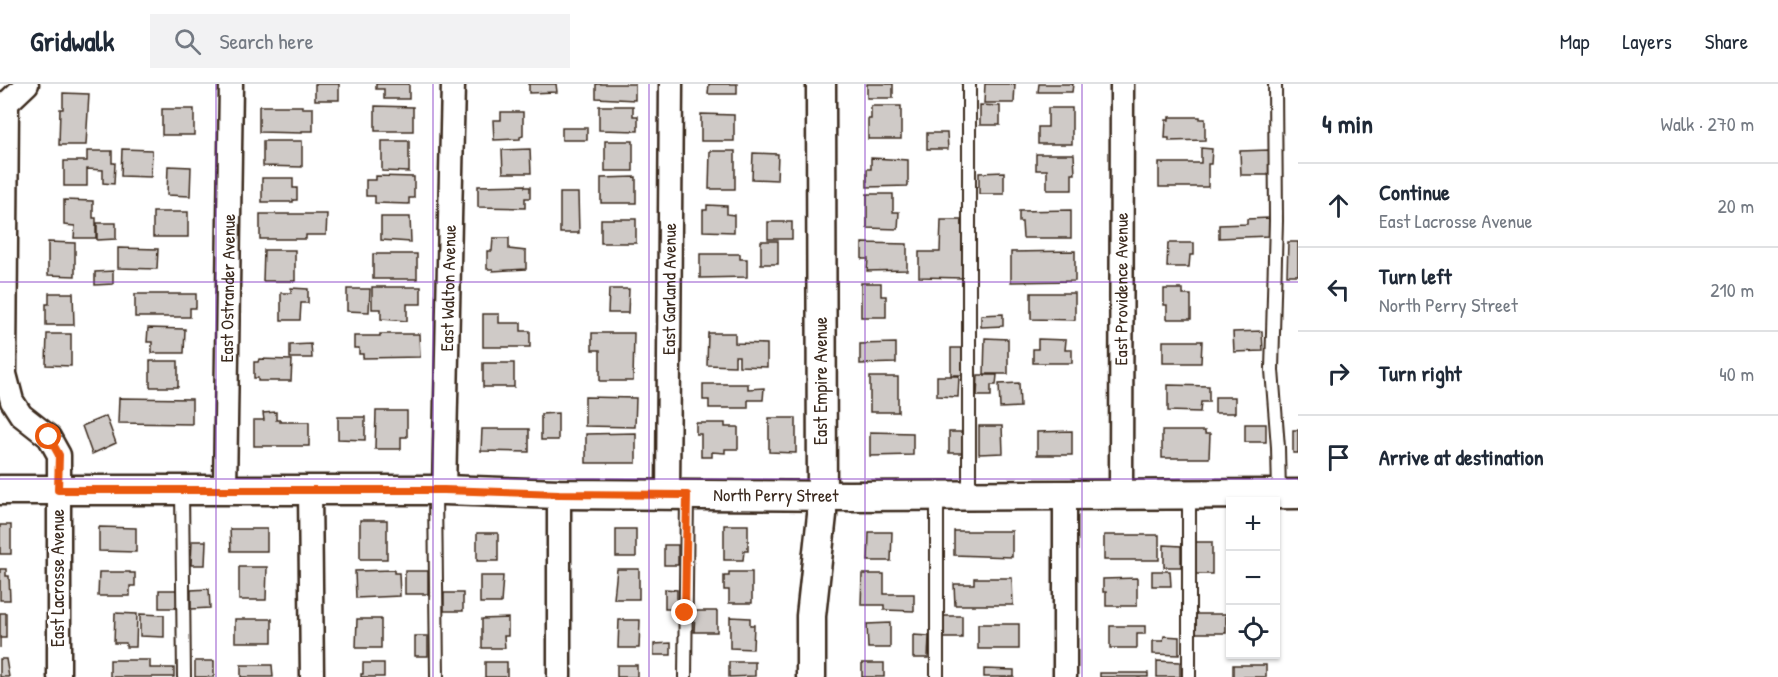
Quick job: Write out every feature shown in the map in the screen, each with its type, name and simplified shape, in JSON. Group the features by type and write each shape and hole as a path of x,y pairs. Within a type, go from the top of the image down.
{"street":[{"name":"East Lacrosse Avenue","path":"27,84 3,101 5,374 12,401 21,415 49,437 59,455 59,677"},
{"name":"East Ostrander Avenue","path":"225,490 231,84"},
{"name":"East Walton Avenue","path":"440,490 453,84"},
{"name":"East Garland Avenue","path":"671,84 678,495"},
{"name":"East Empire Avenue","path":"811,677 811,616 822,515 821,84"},
{"name":"East Providence Avenue","path":"1121,495 1122,84"},
{"name":"North Perry Street","path":"0,490 440,490 678,495 1289,494"},
{"path":"310,490 312,677"},
{"path":"559,494 559,677"},
{"path":"1065,495 1065,677"}],"lane":[{"path":"969,84 969,495"},
{"path":"1275,84 1276,221 1272,370 1278,447 1289,494"},
{"path":"182,490 184,677"},
{"path":"437,677 440,490"},
{"path":"936,494 938,677"},
{"path":"678,495 685,677"},
{"path":"1189,495 1189,677"}],"building":[{"path":"315,84 339,84 339,100 315,100"},
{"path":"376,84 409,84 409,99 384,99 384,89 376,89"},
{"path":"529,84 556,84 557,92 529,93"},
{"path":"596,84 635,84 635,100 596,98"},
{"path":"709,84 737,84 737,94 708,94"},
{"path":"867,84 893,84 893,98 867,98"},
{"path":"985,84 1015,84 1014,103 984,103"},
{"path":"1039,84 1073,84 1072,92 1038,92"},
{"path":"63,93 89,94 86,145 59,145"},
{"path":"980,105 1000,106 1000,125 980,125"},
{"path":"259,106 313,108 313,131 259,132"},
{"path":"375,106 413,107 413,131 375,131"},
{"path":"599,106 633,106 633,116 638,116 638,131 599,130"},
{"path":"871,106 901,106 901,139 868,139 868,119 871,119"},
{"path":"1048,108 1072,108 1072,144 1038,144 1038,127 1048,127"},
{"path":"162,109 194,109 194,135 162,135"},
{"path":"501,112 523,112 523,136 520,139 494,140 493,120 501,120"},
{"path":"701,114 734,115 734,141 701,141"},
{"path":"1169,117 1205,119 1205,140 1169,141 1169,138 1165,138 1166,120 1169,120"},
{"path":"562,128 587,128 587,140 562,140"},
{"path":"927,133 947,133 948,149 927,149"},
{"path":"263,141 302,141 302,167 263,166"},
{"path":"382,141 409,141 409,172 382,171"},
{"path":"605,141 633,141 633,171 605,171"},
{"path":"1201,148 1212,149 1211,164 1208,164 1208,187 1159,187 1159,163 1201,163"},
{"path":"122,149 152,150 151,177 121,176"},
{"path":"530,149 531,173 503,173 502,150"},
{"path":"1269,150 1269,175 1241,175 1240,151"},
{"path":"87,151 112,151 112,163 115,163 114,184 103,183 103,170 87,169 87,186 64,186 64,161 87,161"},
{"path":"710,151 735,151 735,189 709,189"},
{"path":"753,153 778,154 777,180 752,179"},
{"path":"1036,154 1074,154 1075,174 1072,174 1072,190 1047,190 1047,170 1036,170"},
{"path":"871,158 908,160 908,186 867,187 867,169 871,169"},
{"path":"168,166 191,167 190,196 167,195"},
{"path":"1004,172 1004,194 979,194 979,173"},
{"path":"376,176 414,177 414,198 409,198 409,204 375,203 375,196 366,196 366,180 376,180"},
{"path":"636,177 636,203 601,203 601,178"},
{"path":"262,178 293,178 293,188 297,188 297,200 262,202"},
{"path":"525,185 525,187 530,187 530,198 525,198 525,208 478,207 478,186"},
{"path":"560,193 578,193 579,233 560,233"},
{"path":"867,194 893,194 893,212 899,212 898,229 867,228"},
{"path":"64,200 93,201 96,238 74,238 75,226 64,225"},
{"path":"707,205 727,206 727,214 734,215 734,232 703,231 703,210 707,210"},
{"path":"1071,210 1071,238 1023,238 1019,211"},
{"path":"153,212 188,212 188,237 153,237"},
{"path":"260,214 327,214 326,235 306,235 306,239 260,239"},
{"path":"381,217 410,217 411,242 381,240"},
{"path":"1269,218 1269,236 1219,238 1219,225 1247,224 1247,219"},
{"path":"601,219 636,219 636,243 601,243"},
{"path":"941,220 963,220 963,278 919,277 919,252 940,252"},
{"path":"768,222 792,222 792,239 768,239"},
{"path":"97,223 116,223 116,239 97,240"},
{"path":"493,238 509,238 509,249 526,251 526,269 493,271 493,269 487,269 487,251 492,251"},
{"path":"761,241 778,241 778,264 761,264"},
{"path":"48,242 75,243 75,276 48,275"},
{"path":"1288,242 1298,242 1298,275 1287,275"},
{"path":"862,243 907,244 907,270 867,271 868,259 862,259"},
{"path":"1168,243 1194,243 1194,255 1190,255 1189,267 1167,267"},
{"path":"118,248 158,249 157,269 118,268"},
{"path":"264,250 295,250 295,281 263,281"},
{"path":"1075,251 1075,281 1011,282 1011,252"},
{"path":"373,254 417,254 417,279 373,279"},
{"path":"700,254 740,254 740,259 747,259 747,277 700,278"},
{"path":"113,271 113,284 95,285 95,272"},
{"path":"861,283 881,283 881,296 886,296 886,317 861,317"},
{"path":"372,287 421,287 421,304 407,304 407,321 381,319 381,309 372,309"},
{"path":"291,288 308,289 308,303 301,303 300,320 281,320 281,293 291,293"},
{"path":"347,289 370,289 369,312 347,311"},
{"path":"609,289 629,289 628,313 608,313"},
{"path":"1164,289 1183,289 1183,295 1191,295 1191,319 1167,319"},
{"path":"49,293 73,293 74,325 46,325 46,304 49,304"},
{"path":"1031,293 1075,293 1075,320 1031,319"},
{"path":"135,294 196,294 196,308 190,308 190,317 135,317"},
{"path":"483,314 499,314 499,323 521,323 521,331 530,331 530,347 483,347"},
{"path":"1003,314 1003,326 981,327 981,315"},
{"path":"148,328 185,329 184,353 152,353 152,342 147,342"},
{"path":"1262,331 1263,351 1234,352 1233,332"},
{"path":"592,333 634,333 633,381 600,381 600,350 592,350"},
{"path":"708,333 735,333 735,343 767,344 767,367 739,366 739,356 735,356 735,366 707,365"},
{"path":"47,334 71,334 71,366 46,365"},
{"path":"380,334 419,334 420,357 363,358 363,354 359,354 359,348 354,348 354,336 380,336"},
{"path":"985,338 1008,339 1008,374 984,374"},
{"path":"1038,339 1066,340 1065,350 1072,350 1072,363 1033,363 1033,349 1038,349"},
{"path":"1163,341 1202,341 1201,363 1163,363"},
{"path":"896,343 896,363 860,364 860,344"},
{"path":"311,344 312,358 290,358 290,345"},
{"path":"951,348 966,348 966,375 951,375"},
{"path":"259,359 292,360 291,381 258,381 258,378 254,378 254,362 258,362"},
{"path":"150,361 178,361 178,387 150,387"},
{"path":"483,363 514,363 514,387 483,387"},
{"path":"978,375 997,375 996,385 991,385 991,396 977,396"},
{"path":"937,376 959,376 958,397 937,396"},
{"path":"870,377 898,377 898,412 870,412"},
{"path":"1019,383 1020,407 1000,408 999,384"},
{"path":"703,384 748,384 748,389 764,388 763,400 748,400 748,408 709,408 709,400 703,400"},
{"path":"1168,385 1209,386 1209,402 1201,402 1200,412 1168,411"},
{"path":"585,397 636,398 635,427 585,426"},
{"path":"1215,397 1235,397 1235,413 1215,413"},
{"path":"119,398 192,399 192,424 118,423"},
{"path":"376,411 407,411 407,437 401,437 401,449 375,449"},
{"path":"276,412 276,420 280,422 309,422 309,446 254,446 254,420 264,420 263,413"},
{"path":"558,413 558,440 541,440 541,414"},
{"path":"106,416 116,443 92,454 82,426"},
{"path":"338,417 365,417 365,440 338,439"},
{"path":"769,418 796,418 796,453 769,452"},
{"path":"696,423 725,423 725,427 738,427 738,449 725,449 725,453 712,452 712,457 701,457 701,434 696,434"},
{"path":"1245,424 1266,424 1266,442 1245,442"},
{"path":"979,426 1002,426 1003,453 979,454"},
{"path":"482,429 529,429 529,452 481,451"},
{"path":"1293,430 1298,430 1298,453 1293,453"},
{"path":"1072,431 1072,455 1037,455 1037,432"},
{"path":"1162,431 1205,431 1205,434 1210,434 1209,458 1162,458"},
{"path":"870,432 913,433 913,455 870,456"},
{"path":"949,432 964,432 964,453 949,453"},
{"path":"636,433 636,463 586,463 586,434"},
{"path":"360,520 387,520 387,559 360,559"},
{"path":"0,525 11,525 11,554 0,554"},
{"path":"724,525 748,525 748,551 744,551 743,560 724,560"},
{"path":"99,527 136,528 136,552 99,551"},
{"path":"230,529 267,529 267,551 231,551"},
{"path":"616,529 636,529 636,557 616,557"},
{"path":"954,531 1012,531 1012,557 954,555"},
{"path":"869,532 892,532 891,561 868,561"},
{"path":"477,533 498,533 498,561 477,561"},
{"path":"1104,535 1159,535 1159,560 1104,560"},
{"path":"192,541 206,541 205,565 191,565"},
{"path":"1195,542 1212,542 1212,574 1196,574"},
{"path":"664,545 678,545 678,565 664,565"},
{"path":"1164,545 1181,546 1181,567 1164,567"},
{"path":"239,567 267,567 266,600 239,600"},
{"path":"0,569 6,569 6,576 9,576 10,600 0,600"},
{"path":"617,569 639,569 639,599 614,599"},
{"path":"394,570 394,573 399,573 400,596 356,598 355,571"},
{"path":"405,571 428,571 428,594 405,594"},
{"path":"1152,571 1170,571 1171,586 1152,586"},
{"path":"99,572 135,573 135,586 130,586 130,596 98,596"},
{"path":"729,572 752,572 752,603 729,603 729,590 724,590 724,576 729,576"},
{"path":"862,574 884,574 884,594 914,594 914,611 884,610 884,605 861,605"},
{"path":"480,576 503,576 501,603 480,603"},
{"path":"974,578 1012,578 1013,605 955,605 954,584 974,584"},
{"path":"1137,578 1137,606 1106,606 1103,579"},
{"path":"209,589 210,608 191,609 191,590"},
{"path":"665,589 677,590 677,609 665,609"},
{"path":"159,590 179,590 178,608 159,608"},
{"path":"444,593 463,593 463,611 444,611"},
{"path":"695,611 717,611 717,632 694,632"},
{"path":"0,613 6,613 6,638 0,638"},
{"path":"115,613 137,614 136,647 126,647 126,643 114,643"},
{"path":"140,614 164,615 164,637 140,636"},
{"path":"1194,614 1226,614 1226,633 1194,633"},
{"path":"942,616 962,616 962,638 942,638"},
{"path":"730,617 750,618 750,625 754,625 753,649 730,648"},
{"path":"508,618 508,636 504,636 505,648 482,648 482,619"},
{"path":"235,619 272,619 272,642 235,642"},
{"path":"357,619 381,619 381,648 356,648"},
{"path":"619,620 640,620 639,648 618,648"},
{"path":"890,623 890,648 868,648 867,624"},
{"path":"978,624 1019,624 1019,649 978,649"},
{"path":"1110,626 1145,626 1145,634 1137,634 1137,648 1110,648"},
{"path":"913,635 929,636 928,658 913,658"},
{"path":"415,636 428,636 428,656 415,656"},
{"path":"1164,636 1179,637 1179,655 1153,654 1153,641 1163,641"},
{"path":"671,643 671,655 654,655 654,644"},
{"path":"0,659 6,659 9,677 0,677"},
{"path":"110,660 150,660 150,668 174,668 174,677 110,677"},
{"path":"195,661 214,661 214,677 195,677"},
{"path":"1157,661 1180,662 1180,677 1157,677"},
{"path":"485,662 507,662 507,677 485,677"},
{"path":"729,662 755,662 755,676 729,677"},
{"path":"363,663 384,663 384,677 361,677"},
{"path":"862,663 884,663 884,677 862,677"},
{"path":"241,665 272,665 273,677 241,677"},
{"path":"617,665 637,665 637,677 617,677"},
{"path":"1233,665 1266,665 1266,677 1233,677"},
{"path":"984,669 1014,670 1014,677 984,677"},
{"path":"1100,673 1148,673 1148,677 1100,677"}],"route":[{"path":"49,437 59,455 58,490 444,490 687,495 685,613"}]}
